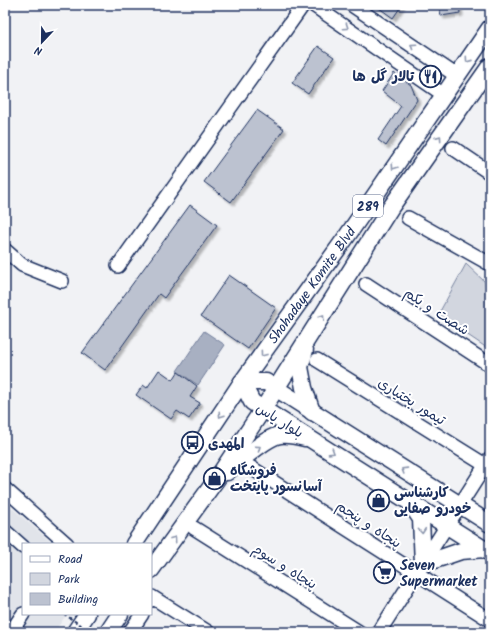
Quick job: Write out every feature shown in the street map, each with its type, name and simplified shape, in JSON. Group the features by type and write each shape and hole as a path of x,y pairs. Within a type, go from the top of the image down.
{"main road":[{"name":"Shohadaye Komite Blvd","path":"135,543 242,382 347,236 490,28"},
{"name":"Shohadaye Komite Blvd","path":"268,412 277,400 308,339 391,207 490,66"},
{"path":"308,339 300,367 304,388 312,412"},
{"name":"بلوار یاس","path":"487,551 252,402 242,382 266,382 490,524"},
{"path":"152,569 216,480 268,412"},
{"path":"216,480 272,438 280,435 299,436 314,441"},
{"path":"409,501 421,519 420,569 461,551 487,551"},
{"path":"75,632 86,615"},
{"path":"108,632 119,615"}],"street":[{"path":"118,266 303,5"},
{"path":"313,5 444,95"},
{"path":"352,5 457,76"},
{"path":"453,148 490,172"},
{"path":"408,218 490,264"},
{"path":"5,250 22,265 62,281"},
{"name":"شصت و یکم","path":"366,284 490,365"},
{"name":"تیمور بختیاری","path":"317,360 488,464"},
{"path":"379,632 488,464"},
{"name":"پنجاه و پنجم","path":"250,467 420,569 490,620"},
{"path":"5,489 66,543"},
{"name":"پنجاه و سوم","path":"194,528 359,632"},
{"path":"5,531 22,546"},
{"path":"152,597 208,632"},
{"path":"11,632 22,615"},
{"path":"130,632 141,615"}],"path":[{"path":"66,615 91,632"}],"shaded area":[{"path":"5,502 52,543 22,543 22,615 66,615 54,632 5,632"}],"green space":[{"path":"466,264 485,282 490,350 438,315"}],"water":[{"path":"204,331 225,345 198,385 177,371"}],"building":[{"path":"375,5 402,5 393,18"},
{"path":"439,5 459,5 460,13 441,16"},
{"path":"318,46 334,57 308,94 292,83"},
{"path":"394,73 411,85 417,100 386,146 378,140 401,106 382,91"},
{"path":"257,110 284,129 231,202 204,182"},
{"path":"190,205 217,225 164,298 159,294 105,370 82,353"},
{"path":"229,275 276,308 248,349 201,316"},
{"path":"159,370 173,380 178,372 197,386 190,397 200,403 189,419 177,411 171,419 136,395 143,385 147,388"}],"place":[{"name":"تالار گل ها","path":"430,76"},
{"name":"المهدی","path":"193,443"},
{"name":"فروشگاه آسانسور پایتخت","path":"214,478"},
{"name":"کارشناسی خودرو صفایی","path":"378,500"},
{"name":"Seven Supermarket","path":"385,573"}]}
